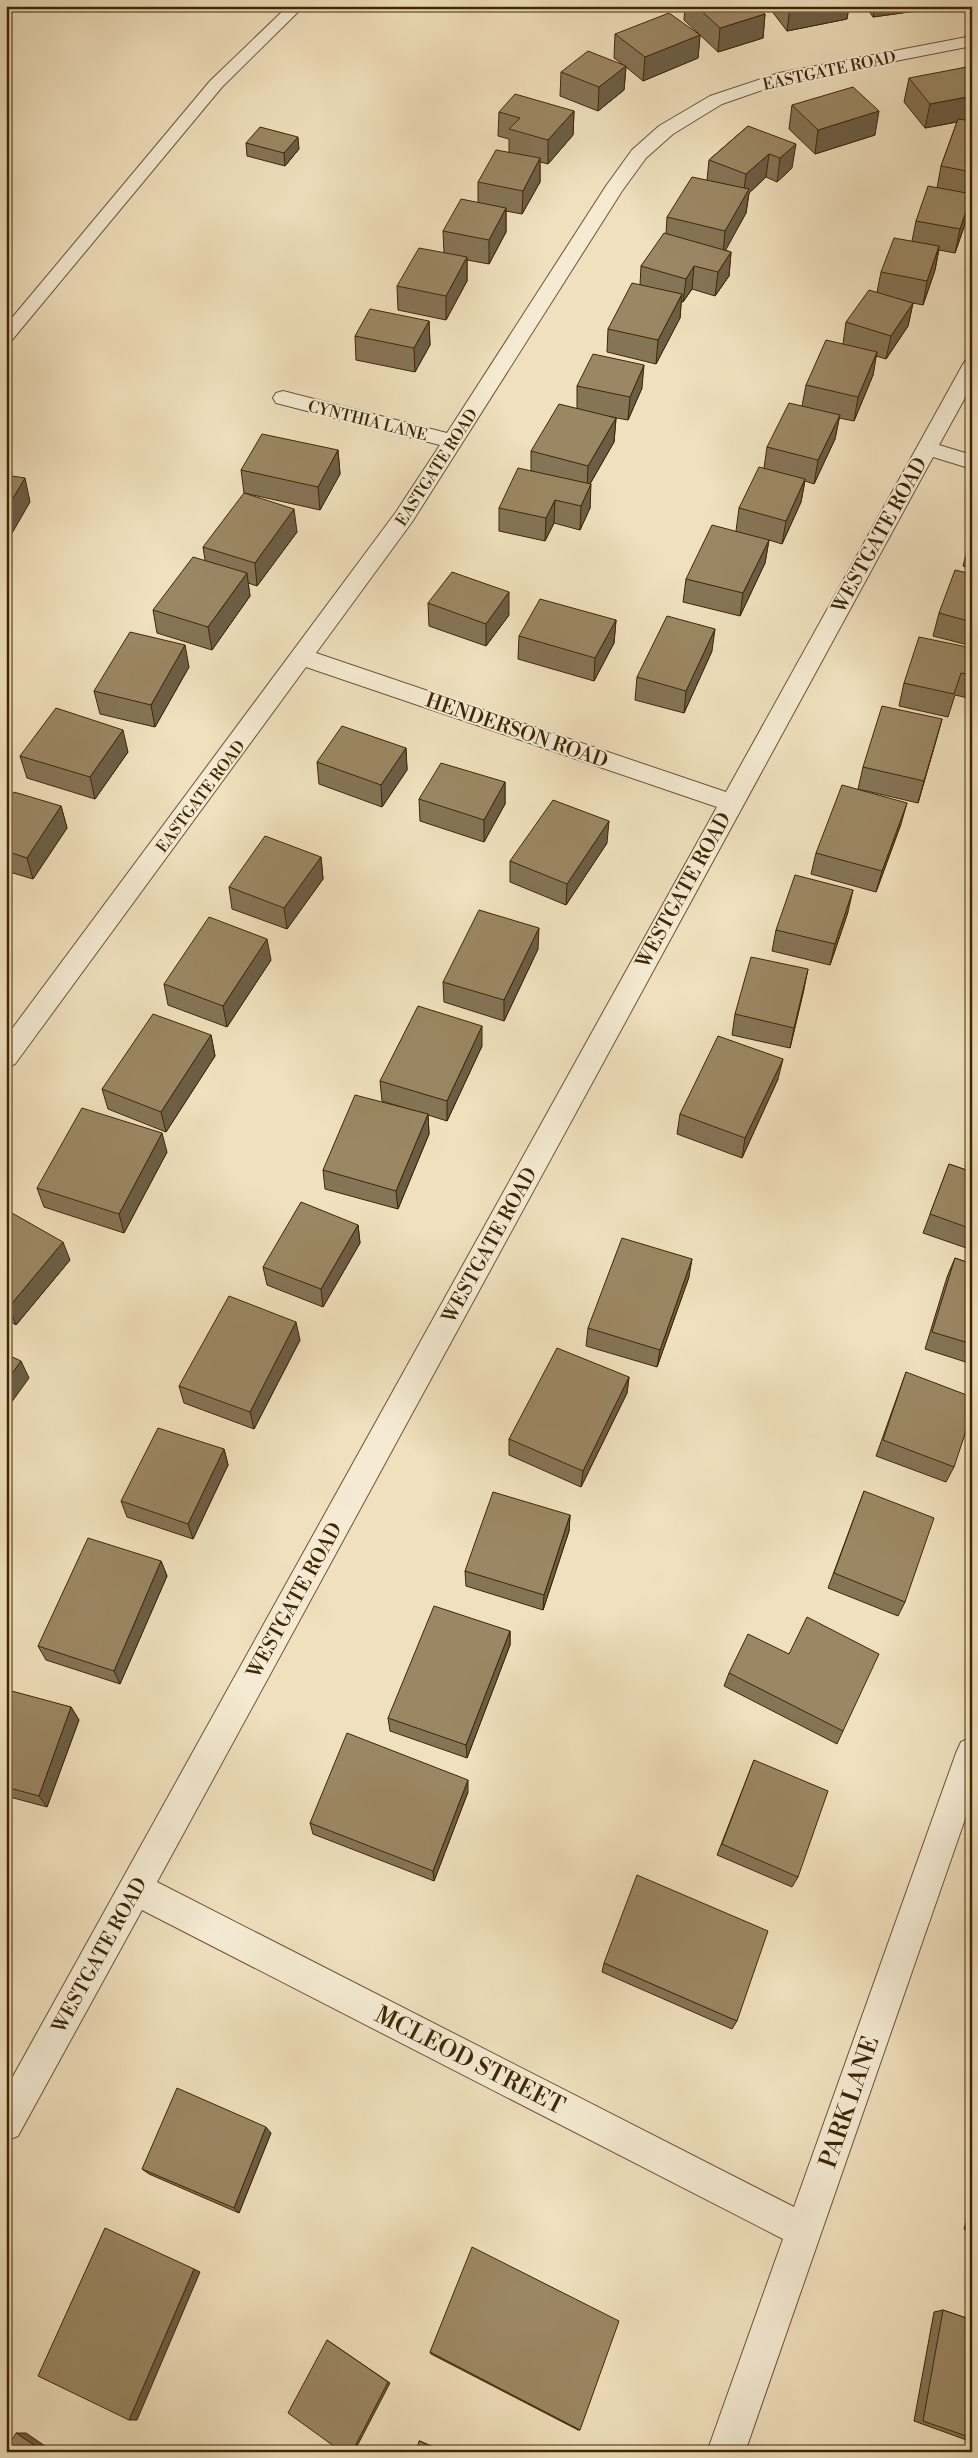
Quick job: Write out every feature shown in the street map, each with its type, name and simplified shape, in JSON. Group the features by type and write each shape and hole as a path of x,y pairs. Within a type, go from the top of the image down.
{"street":[{"name":"EASTGATE ROAD","path":"6,1057 303,657 404,517 613,190 640,154 666,130 716,100 779,78 972,41"},
{"name":"WESTGATE ROAD","path":"6,2124 972,366"},
{"name":"CYNTHIA LANE","path":"283,398 452,441"},
{"path":"927,448 972,462"},
{"name":"HENDERSON ROAD","path":"303,657 731,802"},
{"name":"PARK LANE","path":"726,2452 972,1753"},
{"name":"MCLEOD STREET","path":"136,1889 804,2230"}],"lane":[{"path":"6,336 216,84 297,6"}],"building":[{"path":"696,6 756,6 765,14 720,28"},
{"path":"669,13 700,35 645,57 615,34"},
{"path":"588,51 626,66 599,87 561,72"},
{"path":"972,66 972,96 930,104 909,78"},
{"path":"853,87 879,111 818,130 792,105"},
{"path":"515,94 574,111 548,140 509,129 520,118 499,112"},
{"path":"958,119 972,121 972,172 941,166"},
{"path":"748,126 796,144 780,158 769,154 746,174 709,160"},
{"path":"260,127 298,137 284,153 246,143"},
{"path":"496,150 540,158 523,191 478,182"},
{"path":"692,177 749,189 725,231 667,217"},
{"path":"928,186 972,194 960,229 916,221"},
{"path":"461,199 506,208 489,240 443,231"},
{"path":"664,233 731,252 718,272 694,266 686,279 641,266"},
{"path":"894,238 939,246 927,281 881,272"},
{"path":"419,248 467,257 446,296 397,286"},
{"path":"632,283 682,294 658,340 608,329"},
{"path":"869,290 913,303 891,336 846,322"},
{"path":"370,309 429,321 414,348 355,336"},
{"path":"826,340 877,352 858,397 806,385"},
{"path":"593,354 644,365 630,397 577,386"},
{"path":"789,403 840,415 818,460 767,447"},
{"path":"559,404 616,418 588,466 531,451"},
{"path":"262,434 338,450 318,487 241,470"},
{"path":"759,467 805,479 786,521 739,508"},
{"path":"518,468 591,484 581,506 555,500 546,518 499,508"},
{"path":"6,475 25,478 6,510"},
{"path":"244,493 294,509 255,563 203,547"},
{"path":"712,525 769,540 743,593 686,579"},
{"path":"193,557 247,573 208,627 153,610"},
{"path":"955,570 972,574 972,622 939,613"},
{"path":"452,572 509,592 486,624 428,603"},
{"path":"540,599 616,620 595,658 519,636"},
{"path":"667,616 715,629 686,691 637,677"},
{"path":"130,632 185,645 151,705 94,691"},
{"path":"919,637 972,648 972,675 961,673 954,694 904,683"},
{"path":"882,706 942,719 924,781 863,767"},
{"path":"56,708 123,730 90,777 20,756"},
{"path":"342,726 406,748 381,785 317,762"},
{"path":"441,763 505,782 484,820 419,799"},
{"path":"842,785 907,803 882,871 816,853"},
{"path":"14,792 61,806 27,858 6,851 6,803"},
{"path":"553,800 609,821 567,884 510,861"},
{"path":"265,836 321,857 284,908 229,887"},
{"path":"795,875 853,890 835,944 776,930"},
{"path":"479,910 539,928 504,1000 443,982"},
{"path":"209,917 267,939 223,1006 164,984"},
{"path":"751,957 808,969 794,1028 735,1014"},
{"path":"418,1006 482,1026 447,1101 380,1081"},
{"path":"153,1014 211,1035 161,1112 102,1089"},
{"path":"718,1036 783,1059 745,1138 680,1114"},
{"path":"355,1095 428,1114 396,1191 323,1170"},
{"path":"82,1108 162,1133 119,1214 37,1188"},
{"path":"949,1164 972,1172 972,1229 930,1214"},
{"path":"301,1202 358,1225 321,1289 263,1267"},
{"path":"12,1213 63,1242 9,1307 6,1306 6,1220"},
{"path":"622,1238 692,1259 660,1350 588,1328"},
{"path":"955,1258 972,1264 972,1344 932,1332"},
{"path":"229,1296 296,1322 250,1412 179,1386"},
{"path":"557,1348 629,1377 583,1471 509,1439"},
{"path":"6,1354 21,1361 6,1382"},
{"path":"906,1372 972,1397 972,1413 954,1467 883,1440"},
{"path":"158,1428 224,1449 188,1524 121,1501"},
{"path":"864,1491 934,1518 905,1602 834,1573"},
{"path":"493,1492 570,1515 544,1595 465,1571"},
{"path":"88,1538 161,1561 114,1671 38,1646"},
{"path":"434,1606 510,1631 466,1745 388,1718"},
{"path":"807,1617 879,1654 843,1731 729,1673 748,1634 789,1654"},
{"path":"8,1690 71,1707 39,1796 6,1787 6,1696"},
{"path":"347,1733 468,1780 433,1871 310,1823"},
{"path":"754,1760 828,1791 798,1877 722,1844"},
{"path":"637,1875 768,1931 737,2021 604,1963"},
{"path":"177,2088 266,2127 234,2208 142,2169"},
{"path":"105,2228 194,2269 129,2420 38,2376"},
{"path":"472,2247 619,2321 580,2430 430,2352"},
{"path":"943,2310 972,2320 972,2438 923,2421"},
{"path":"327,2340 388,2382 352,2452 342,2452 288,2413"},
{"path":"16,2433 44,2452 6,2452"},
{"path":"419,2441 443,2452 416,2452"}]}
